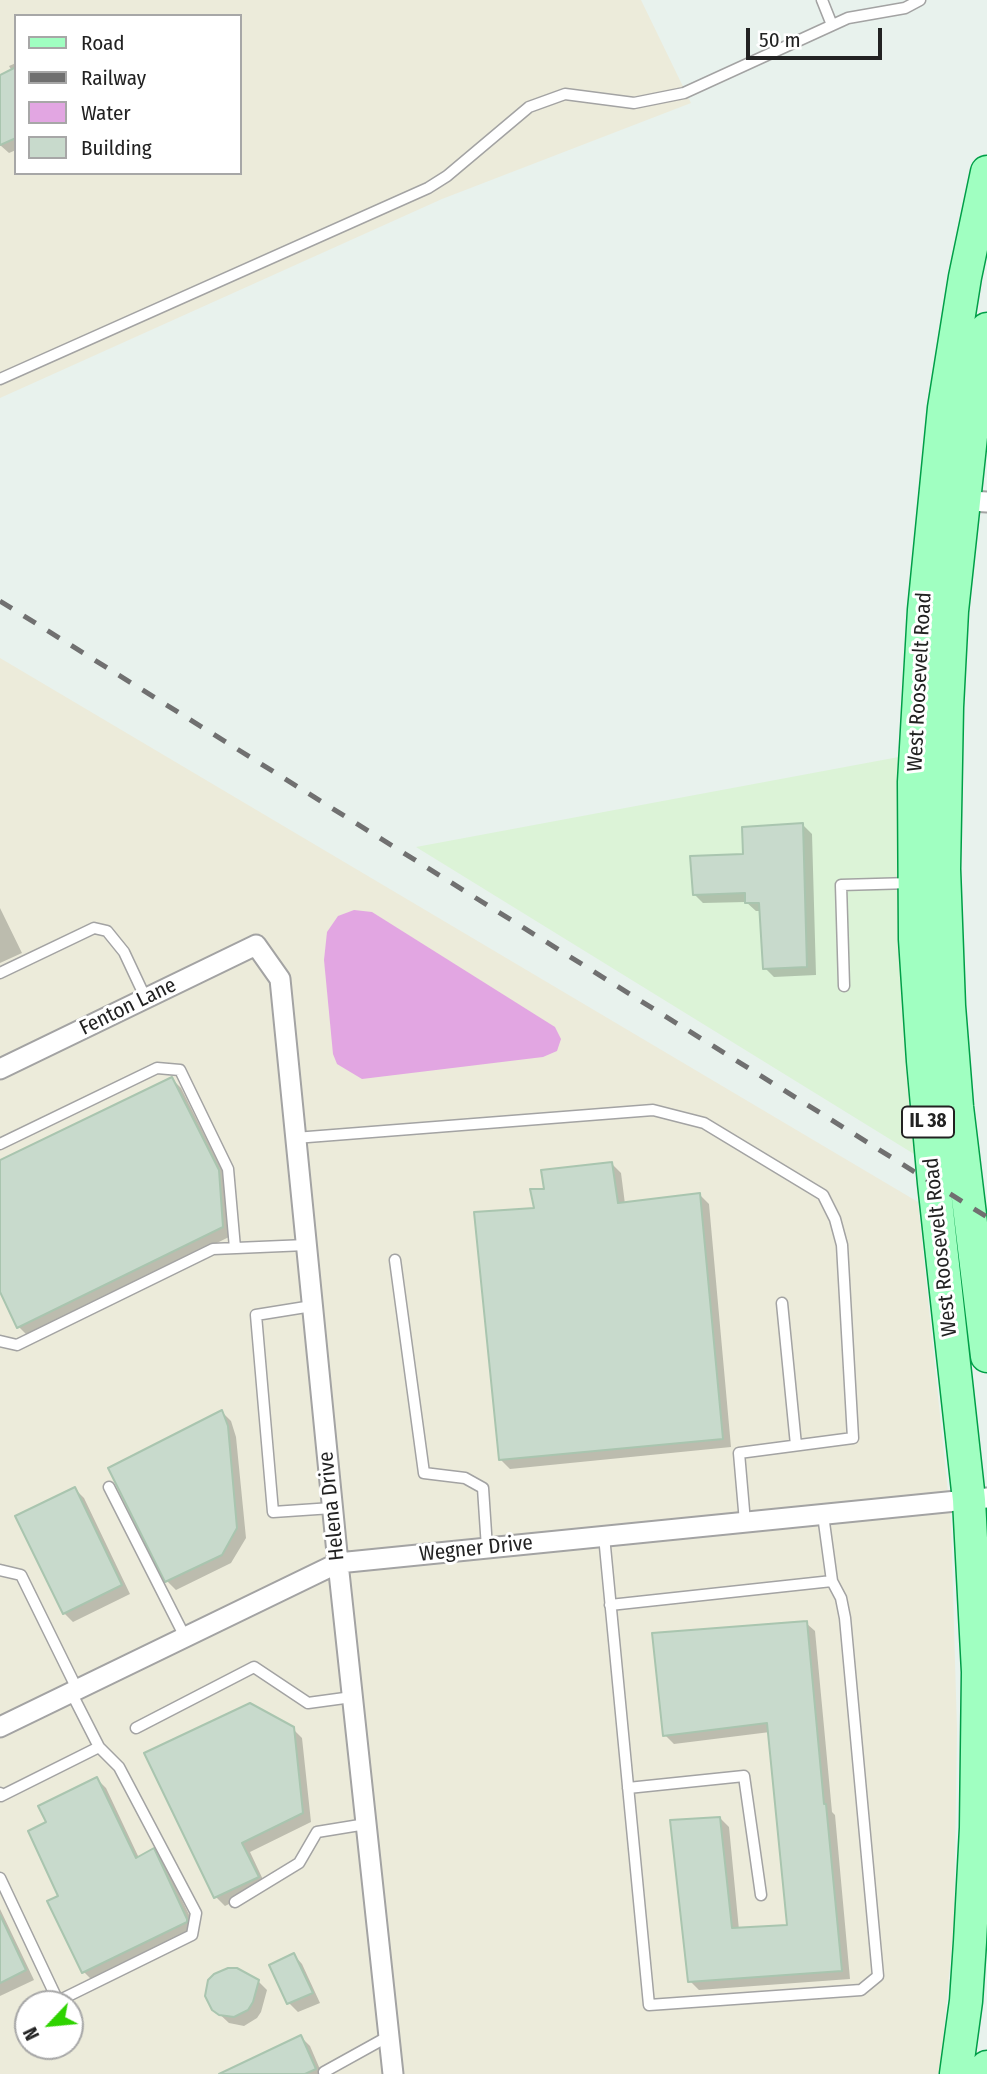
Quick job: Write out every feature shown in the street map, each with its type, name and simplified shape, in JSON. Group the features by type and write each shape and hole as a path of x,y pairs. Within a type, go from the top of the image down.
{"main road":[{"name":"West Roosevelt Road","path":"987,172 954,342 961,500 947,707 945,881 953,1057 981,1256 987,1356"},
{"name":"West Roosevelt Road","path":"956,2074 967,1989 978,1759 978,1499 930,1142 920,1026 914,883 916,711 961,500 987,329"},
{"path":"986,2074 987,2067"}],"street":[{"name":"Fenton Lane","path":"0,1069 256,946"},
{"name":"Helena Drive","path":"256,946 279,979 393,2074"},
{"name":"Wegner Drive","path":"0,1727 338,1563 978,1499"}],"lane":[{"path":"822,0 832,25"},
{"path":"0,379 428,188 447,176 529,107 565,94 635,103 684,93 848,18 905,8 920,0"},
{"path":"844,986 841,885 914,883"},
{"path":"0,973 94,928 107,931 124,952 146,999"},
{"path":"0,1144 157,1068 180,1070 228,1169 235,1248"},
{"path":"295,1138 653,1110 704,1123 822,1195 835,1219 842,1245 853,1438 739,1453 745,1522"},
{"path":"0,1341 16,1345 213,1249 306,1245"},
{"path":"395,1260 424,1473 465,1478 483,1488 487,1548"},
{"path":"782,1303 796,1445"},
{"path":"312,1306 256,1315 273,1512 332,1508"},
{"path":"109,1487 185,1637"},
{"path":"604,1536 649,2005 861,1990 878,1976 845,1618 841,1598 832,1581 823,1515"},
{"path":"0,1570 21,1575 99,1747 119,1767 196,1913 192,1935 58,2001 0,1878"},
{"path":"610,1605 832,1581"},
{"path":"136,1728 254,1667 308,1703 352,1698"},
{"path":"0,1793 1,1796 99,1747"},
{"path":"628,1788 744,1776 761,1895"},
{"path":"235,1902 299,1863 317,1832 366,1824"},
{"path":"325,2074 324,2071 389,2036"}],"shaded area":[{"path":"0,0 641,0 691,103 442,199 0,398"},
{"path":"0,658 918,1202 951,1522 957,1730 954,1922 940,2074 0,2074"},
{"path":"904,756 907,974 914,1154 416,847"}],"water":[{"path":"354,910 372,912 555,1027 561,1039 557,1051 543,1057 362,1079 337,1064 333,1054 324,960 327,932 338,916"}],"building":[{"path":"14,68 14,139 0,145 0,75"},
{"path":"803,823 807,967 763,969 759,903 745,903 745,893 693,895 690,856 743,854 742,827"},
{"path":"172,1077 219,1170 223,1227 17,1328 0,1292 0,1160"},
{"path":"612,1162 618,1203 700,1193 723,1439 499,1460 474,1212 534,1208 530,1189 544,1189 541,1170"},
{"path":"222,1410 228,1426 237,1528 222,1555 165,1582 108,1468"},
{"path":"75,1487 122,1585 63,1614 15,1516"},
{"path":"807,1621 842,1971 688,1982 670,1820 720,1817 732,1928 787,1925 767,1723 663,1736 652,1633"},
{"path":"250,1703 294,1727 303,1813 242,1843 259,1877 214,1898 144,1753"},
{"path":"97,1777 136,1858 154,1848 187,1922 82,1973 47,1901 58,1896 28,1831 46,1822 38,1806"},
{"path":"0,1915 26,1970 0,1983"},
{"path":"294,1953 313,1993 287,2004 269,1965"},
{"path":"228,1968 237,1968 259,1980 248,2010 234,2017 219,2015 212,2010 205,1996 208,1980"},
{"path":"301,2035 316,2069 305,2074 219,2074"}],"railway":[{"path":"0,601 987,1217"}]}
